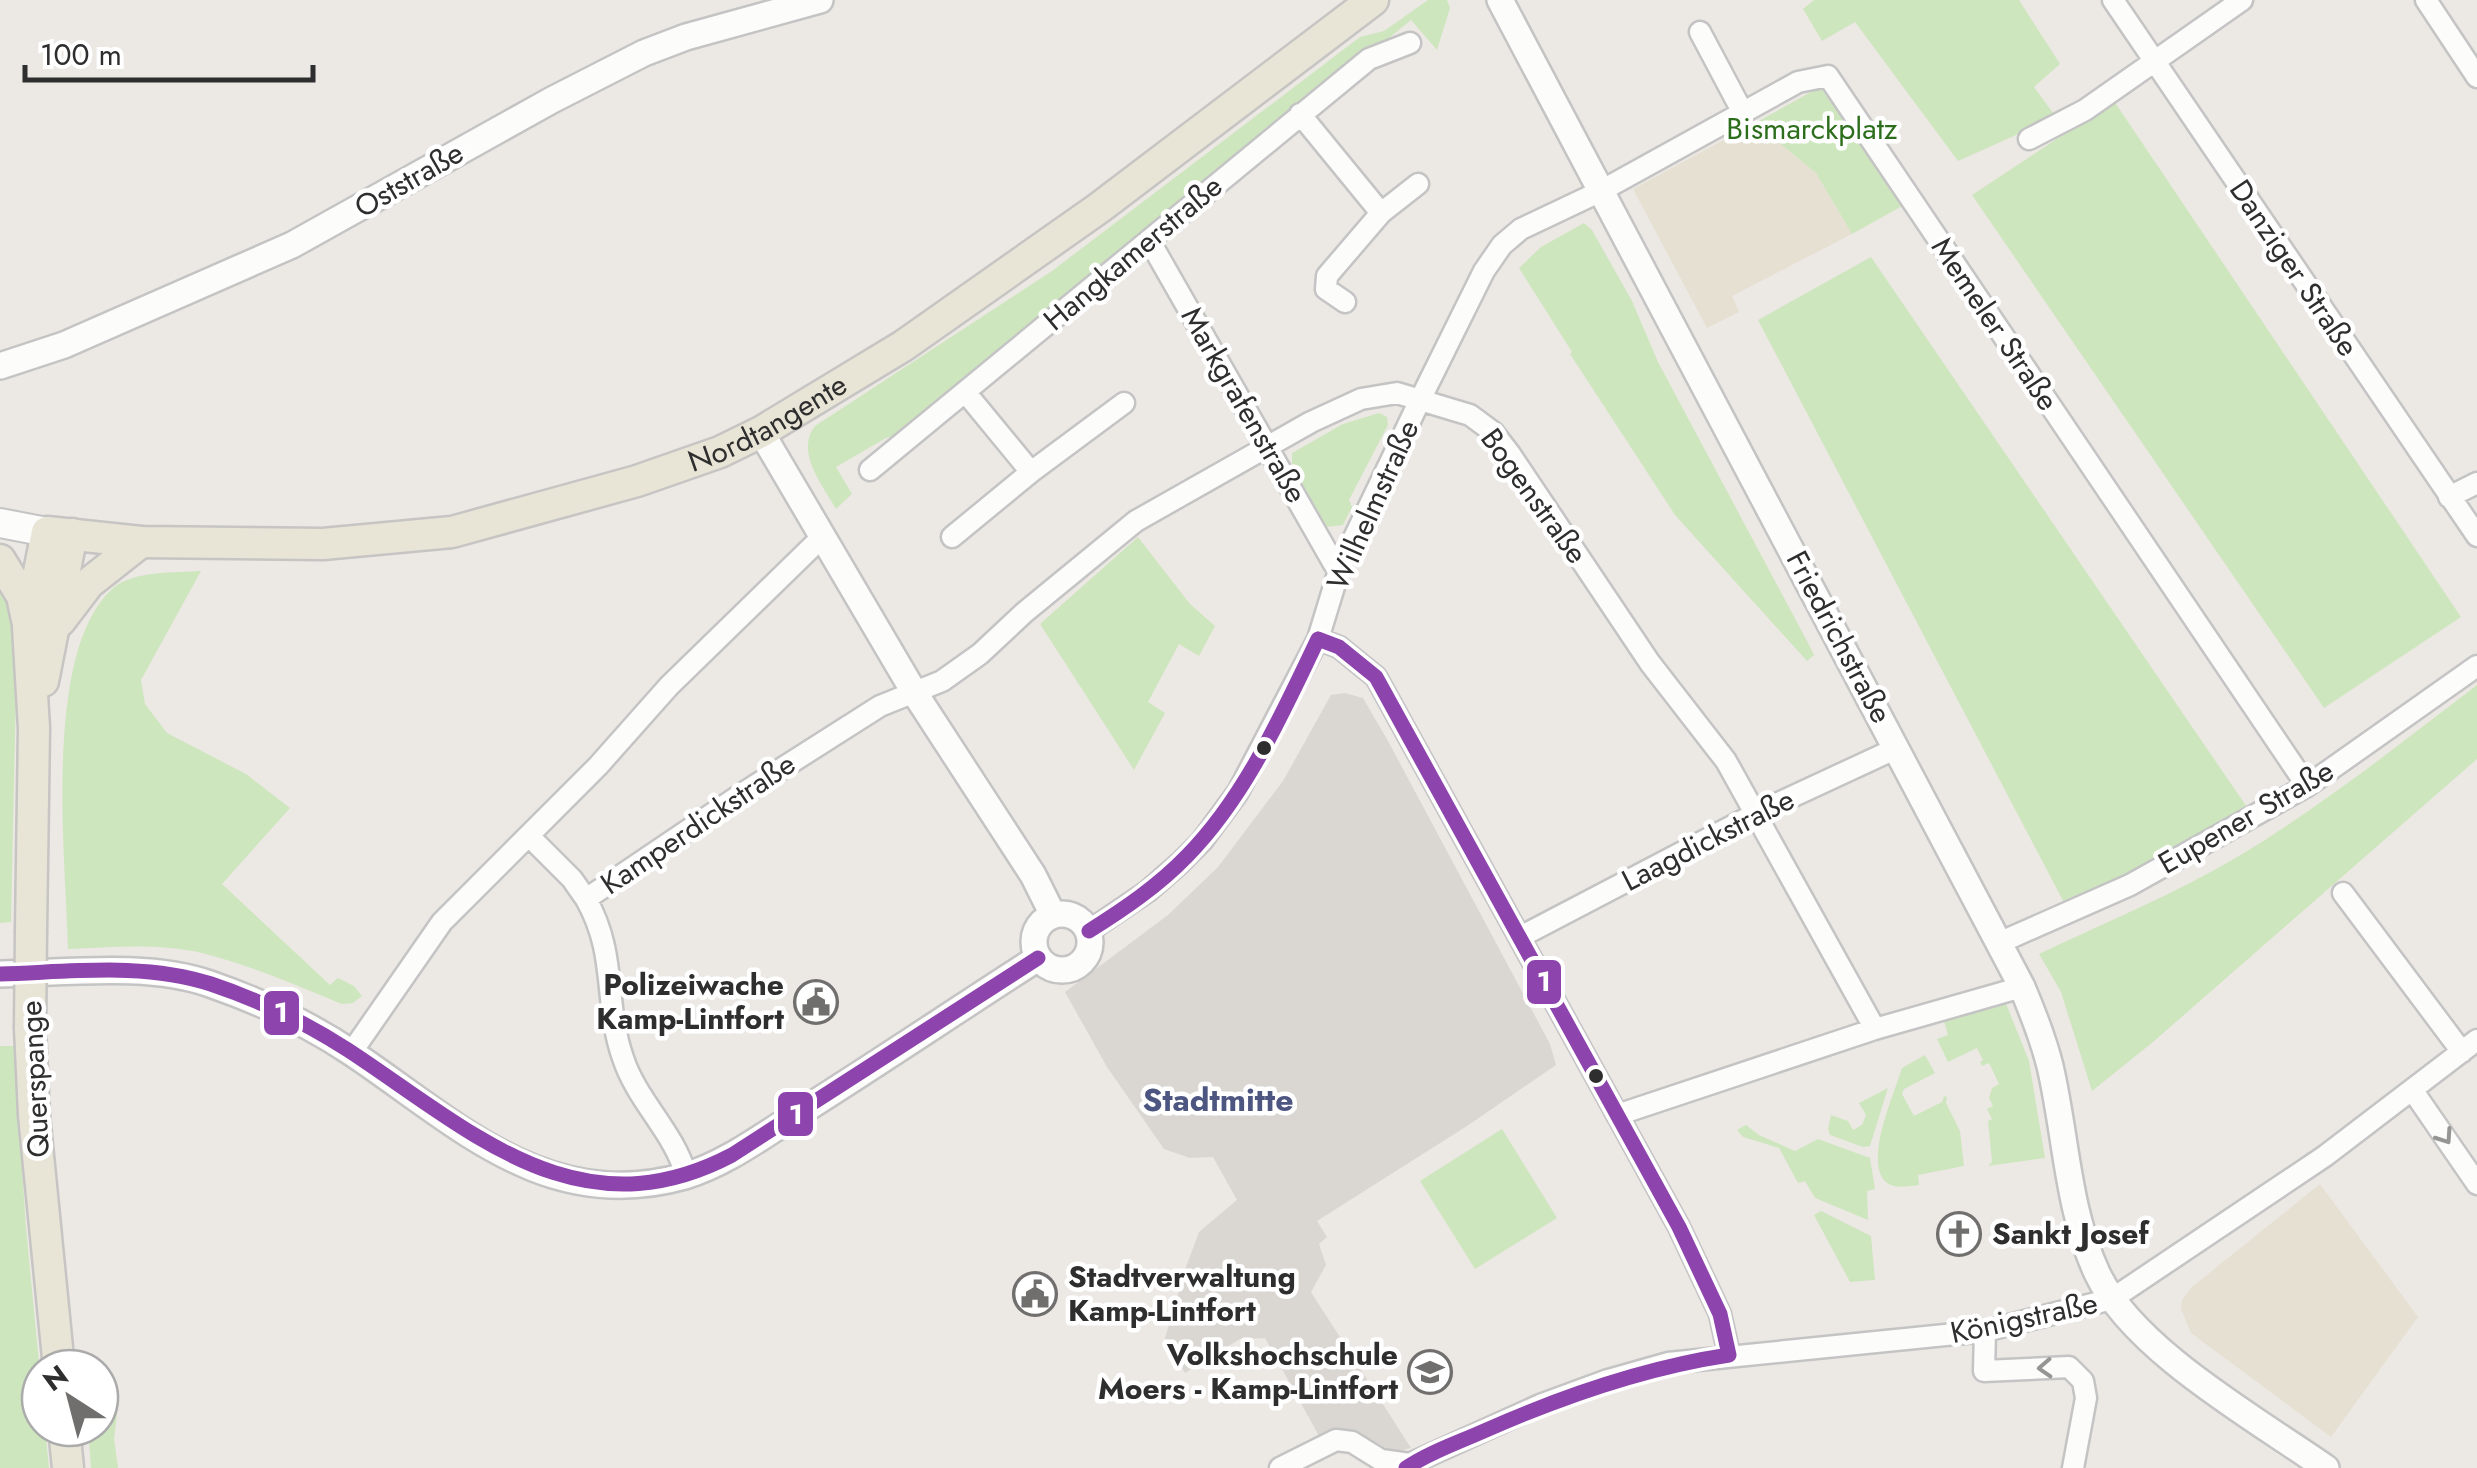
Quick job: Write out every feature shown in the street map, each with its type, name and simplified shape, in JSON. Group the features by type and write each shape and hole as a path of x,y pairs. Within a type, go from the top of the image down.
{"main road":[{"name":"Nordtangente","path":"59,533 140,542 323,544 452,532 637,482 720,452 761,432 904,346 1099,208 1373,0"},
{"path":"0,523 59,533"},
{"name":"Querspange","path":"57,1348 34,1114 30,1028 34,728 40,629 59,533"},
{"path":"0,560 40,629 88,583 140,542"}],"street":[{"name":"Oststraße","path":"0,366 64,345 292,245 644,53 686,37 820,0"},
{"name":"Friedrichstraße","path":"1500,0 2022,987 2050,1067 2083,1236 2097,1274 2112,1299 2150,1343 2326,1468"},
{"name":"Danziger Straße","path":"2113,0 2477,536"},
{"path":"2029,139 2085,110 2242,0"},
{"path":"2426,0 2477,77"},
{"path":"1700,32 1743,113"},
{"name":"Hangkamerstraße","path":"870,470 1368,59 1410,43"},
{"name":"Memeler Straße","path":"1600,192 1798,82 1828,76 2307,786"},
{"path":"1300,114 1381,213"},
{"path":"1345,302 1326,289 1328,276 1381,213 1418,184"},
{"name":"Wilhelmstraße","path":"1089,931 1165,877 1202,841 1238,792 1318,639 1340,567 1420,398 1478,283 1502,245 1520,229 1600,192"},
{"name":"Markgrafenstraße","path":"1149,240 1334,564 1340,567"},
{"name":"Bogenstraße","path":"914,692 942,680 980,654 1136,521 1268,444 1360,399 1397,392 1470,415 1492,432 1650,664 1726,761 1876,1029"},
{"path":"966,393 1031,472"},
{"path":"952,537 1124,403"},
{"path":"761,432 914,692 1033,875 1053,915"},
{"path":"2449,497 2477,483"},
{"path":"351,1052 442,922 530,836 669,686 821,538"},
{"path":"1318,639 1339,647 1376,677 1522,936 1703,1274 1720,1314 1729,1355"},
{"name":"Eupener Straße","path":"2000,942 2130,885 2307,786 2477,666"},
{"name":"Kamperdickstraße","path":"686,1176 678,1151 622,1056 608,950 586,898 863,716 914,692"},
{"name":"Laagdickstraße","path":"1522,936 1757,813 1897,748"},
{"path":"530,836 586,898"},
{"path":"2343,893 2470,1046"},
{"path":"1053,915 1072,915 1089,931 1090,948 1078,966 1056,970 1038,958 1035,933 1053,915"},
{"path":"0,974 157,973 197,980 276,1010 351,1052 470,1137 512,1162 604,1185 686,1176 739,1150 1038,958"},
{"path":"1617,1114 1876,1029 2022,987"},
{"path":"0,990 141,988 239,996"},
{"name":"Königstraße","path":"1280,1468 1325,1444 1344,1440 1381,1460 1410,1464 1540,1406 1608,1380 1668,1364 1985,1331 2112,1299 2248,1210 2470,1046"},
{"path":"2413,1091 2477,1184"},
{"path":"1985,1331 1984,1370 2069,1367 2083,1382 2086,1398 2072,1468"}],"shaded area":[{"path":"1755,123 1816,173 1852,234 1732,296 1739,312 1707,328 1633,189"},
{"path":"1345,693 1363,698 1388,741 1550,1044 1556,1065 1317,1221 1327,1237 1319,1244 1326,1265 1311,1292 1411,1448 1391,1453 1358,1433 1343,1429 1319,1436 1265,1338 1240,1339 1185,1373 1165,1338 1186,1267 1199,1232 1237,1200 1213,1157 1190,1158 1164,1149 1107,1067 1065,992 1168,915 1218,867 1283,781 1331,695"},
{"path":"2320,1184 2418,1317 2331,1437 2191,1333 2181,1309 2182,1300 2193,1286"}],"green space":[{"path":"1428,0 1447,0 1450,8 1437,50 1411,20 911,431 886,438 836,467 852,494 836,509 809,457 808,446 815,426 1052,271 1360,37 1384,31"},
{"path":"1814,0 2019,0 2060,64 2034,87 2056,117 1958,161 1855,22 1822,41 1803,9"},
{"name":"Bismarckplatz","path":"1820,87 1904,205 1852,234 1816,173 1755,123"},
{"path":"2114,101 2461,617 2324,708 1972,195"},
{"path":"1584,223 1592,230 1632,301 1658,362 1807,641 1814,655 1807,661 1675,515 1519,268 1541,247"},
{"path":"1871,257 2253,816 2069,912 1758,320"},
{"path":"1379,413 1387,417 1388,425 1349,500 1352,507 1343,525 1326,527 1292,464 1292,453 1343,424"},
{"path":"1138,537 1190,604 1215,626 1199,656 1179,644 1148,702 1165,713 1134,770 1040,624"},
{"path":"201,571 141,680 145,704 167,733 246,774 290,808 222,884 330,985 338,978 354,986 362,996 353,1003 342,1004 255,969 186,950 135,946 68,949 63,760 75,660 90,619 112,589 143,575"},
{"path":"0,576 9,586 17,644 11,922 0,923"},
{"path":"2477,685 2477,759 2092,1091 2061,992 2039,954 2239,856 2331,795"},
{"path":"2005,1001 2029,1061 2045,1158 1988,1166 1992,1162 1988,1121 1992,1119 1987,1109 1993,1106 1989,1098 1992,1088 1999,1084 1989,1063 1982,1066 1977,1048 1948,1062 1937,1039 1948,1035 1944,1021"},
{"path":"0,1046 14,1046 38,1348 20,1348 20,1448 47,1448 49,1468 0,1468"},
{"path":"1925,1055 1935,1073 1904,1089 1902,1094 1914,1116 1947,1097 1946,1103 1960,1131 1964,1166 1918,1175 1919,1185 1894,1186 1880,1174 1882,1127 1902,1068"},
{"path":"1888,1088 1870,1146 1830,1135 1831,1115 1848,1121 1853,1130 1862,1125 1866,1115 1859,1103"},
{"path":"1746,1125 1795,1151 1818,1139 1870,1158 1875,1189 1867,1191 1868,1220 1815,1198 1805,1181 1798,1183 1779,1148 1743,1137 1737,1130"},
{"path":"1502,1129 1557,1218 1475,1269 1420,1181"},
{"path":"1821,1211 1871,1236 1875,1280 1850,1282 1814,1215"},
{"path":"90,1448 115,1448 118,1468 91,1468"}],"transit line":[{"name":"1","path":"1318,639 1339,647 1376,677 1679,1227 1720,1314 1729,1355"},
{"name":"1","path":"1089,931 1164,877 1208,833 1261,753 1318,639"},
{"name":"1","path":"0,974 133,971 211,984 316,1031 438,1112 528,1163 575,1178 624,1184 676,1177 732,1155 1038,958"},
{"name":"1","path":"1406,1468 1444,1448 1574,1395 1666,1367 1729,1355"}],"place":[{"name":"Polizeiwache Kamp-Lintfort","path":"816,1002"},
{"name":"Sankt Josef","path":"1959,1234"},
{"name":"Stadtverwaltung Kamp-Lintfort","path":"1035,1294"},
{"name":"Volkshochschule Moers - Kamp-Lintfort","path":"1430,1372"}],"district":[{"name":"Stadtmitte","path":"1218,1100"}]}
